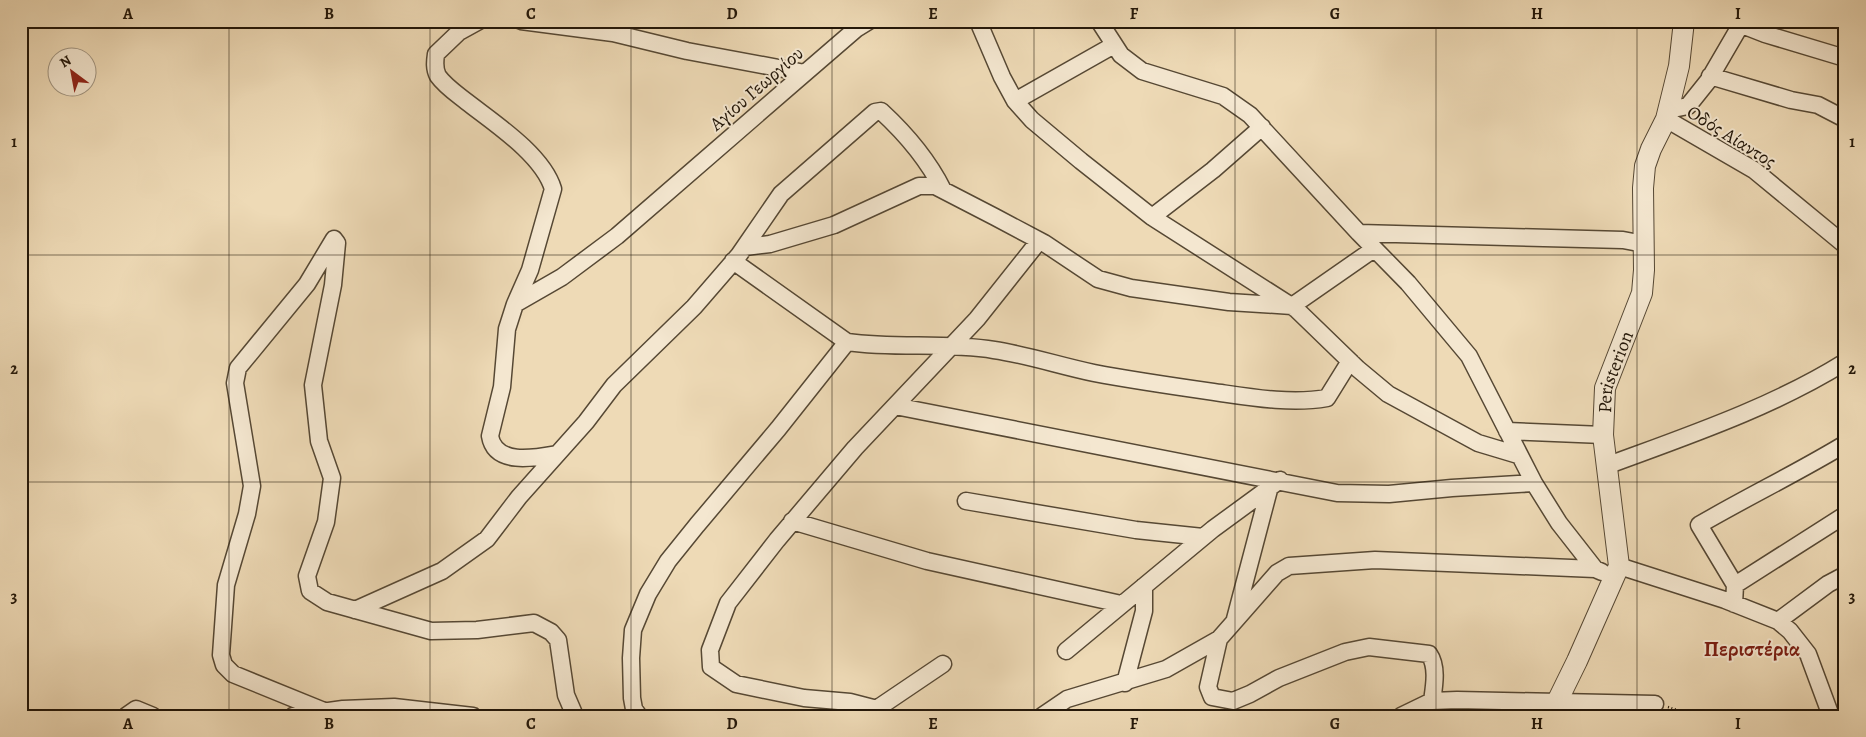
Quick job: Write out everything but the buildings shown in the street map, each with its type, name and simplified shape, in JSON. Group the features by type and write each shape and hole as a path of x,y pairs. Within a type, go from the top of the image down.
{"street":[{"path":"479,21 459,32 436,54 435,66 438,76 452,90 504,130 532,156 551,182 553,189 530,270 515,304 507,329 502,387 490,436 498,452 504,455 535,458 557,454"},
{"path":"521,21 613,33 687,51 804,73"},
{"name":"Αγίου Γεωργίου","path":"515,304 562,276 617,236 804,73 869,21"},
{"path":"978,21 1002,78 1015,101 1046,132 1152,217 1292,306 1388,394 1478,443 1518,455"},
{"path":"1099,21 1121,55 1142,71 1222,96 1250,114 1408,284 1469,356 1534,483 1558,523 1595,570"},
{"name":"Peristerion","path":"1617,571 1603,435 1605,388 1642,293 1644,244 1643,188 1646,166 1651,149 1667,115 1679,66 1684,21"},
{"path":"1667,115 1688,106 1710,76 1743,23 1765,34 1845,58"},
{"path":"1015,101 1114,45"},
{"path":"1710,76 1818,106 1845,119"},
{"path":"355,610 442,571 487,539 519,497 586,422 614,385 694,307 745,247 781,194 875,112 881,111 907,137 932,169 943,190"},
{"name":"Οδός Αίαντος","path":"1667,115 1754,170 1845,245"},
{"path":"1152,217 1213,170 1262,127"},
{"path":"745,247 770,244 834,225 919,186 935,186 1040,240 1098,279 1131,288 1229,302 1292,306 1374,249"},
{"path":"1359,233 1623,240 1644,244"},
{"path":"324,711 264,689 233,674 224,665 221,655 226,585 247,514 252,486 235,383 238,368 306,284 334,239 337,243 333,285 314,385 319,441 332,478 326,522 307,576 310,591 327,602 430,631 478,630 534,623 551,632 558,640 566,695 575,716"},
{"path":"944,664 872,712 850,702 804,698 736,684 711,667 710,650 728,603 792,521 855,448 976,319 1040,240"},
{"path":"733,261 847,342 896,347 926,344 952,346 1022,355 1092,372 1186,388 1248,397 1316,400 1327,398 1350,361"},
{"path":"639,716 634,709 632,698 632,639 633,630 648,594 668,561 697,524 778,429 847,342"},
{"path":"1606,466 1713,426 1813,382 1845,362"},
{"path":"894,406 1275,483 1337,493 1389,494 1534,483"},
{"path":"1506,431 1603,435"},
{"path":"1734,604 1735,585 1698,525 1757,492 1804,469 1845,444"},
{"path":"1066,651 1203,537 1275,483"},
{"path":"1233,624 1275,483"},
{"path":"966,501 1136,530 1203,537"},
{"path":"1735,585 1844,517"},
{"path":"792,521 927,561 1122,604"},
{"path":"1042,716 1068,699 1166,669 1219,639 1271,580 1289,566 1375,560 1617,571 1734,604 1778,621 1790,631 1808,654 1831,716"},
{"path":"1554,709 1617,571"},
{"path":"1778,621 1844,574"},
{"path":"1125,682 1144,611 1144,586"},
{"path":"1219,639 1208,687 1212,697 1220,700 1233,701 1316,662 1345,652 1369,647 1429,654 1433,660 1432,701"},
{"path":"1401,716 1432,701 1457,700 1554,709 1655,704"},
{"path":"293,716 324,711 394,707 473,716"},
{"path":"126,716 136,709 153,716"}],"path":[{"path":"1655,704 1695,716"}],"district":[{"name":"Περιστέρια","path":"1752,649"}]}
